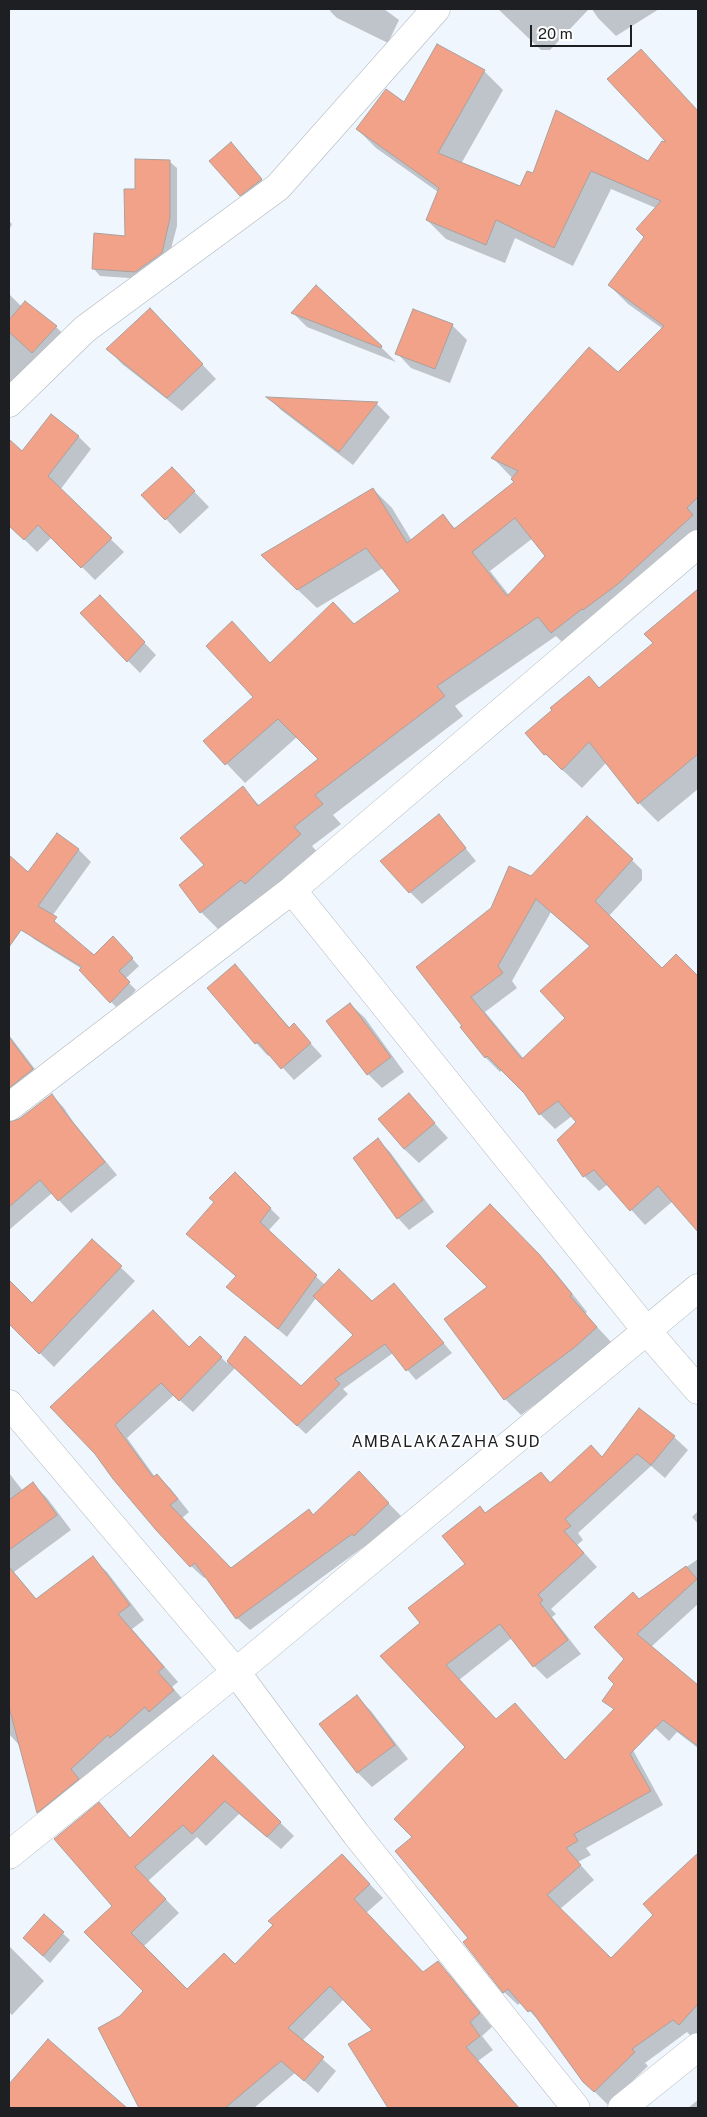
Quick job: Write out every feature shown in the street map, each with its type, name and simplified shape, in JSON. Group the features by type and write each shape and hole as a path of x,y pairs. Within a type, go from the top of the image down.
{"street":[{"path":"9,403 85,329 278,187 436,9"},
{"path":"9,1107 292,890 698,544"},
{"path":"292,890 646,1330 698,1390"},
{"path":"9,1856 236,1672 698,1288"},
{"path":"9,1404 236,1672 356,1834 576,2108"},
{"path":"622,2108 698,2047"}],"building":[{"path":"437,44 485,70 438,153 520,186 527,171 533,173 556,110 648,161 662,141 666,142 607,79 641,49 698,111 698,497 687,508 693,515 618,584 583,610 551,633 538,617 437,686 445,696 315,795 323,804 294,827 301,834 245,884 241,880 200,913 179,885 204,865 180,838 243,786 258,806 318,759 278,719 225,765 203,741 253,697 206,646 232,621 270,663 333,602 354,624 400,591 366,548 297,590 261,555 373,488 407,543 443,514 454,529 514,482 511,479 518,471 491,458 589,347 618,372 664,326 608,285 644,237 636,229 661,201 591,171 554,248 496,220 486,245 426,220 439,188 356,129 386,89 404,102","holes":["515,518 545,556 507,596 472,552"]},
{"path":"231,142 262,179 240,196 209,161"},
{"path":"135,159 170,160 170,218 162,253 135,272 92,269 94,233 125,236 124,189 135,189"},
{"path":"316,285 382,346 381,348 291,313"},
{"path":"25,301 57,326 32,353 9,332 9,320"},
{"path":"150,308 203,364 167,398 106,349"},
{"path":"413,309 453,324 435,369 395,354"},
{"path":"266,397 378,402 339,452"},
{"path":"51,414 79,436 48,476 112,538 81,568 38,525 24,540 9,526 9,439 22,451"},
{"path":"172,467 195,491 165,520 141,495"},
{"path":"698,589 698,754 638,804 589,742 562,770 546,754 544,755 525,733 552,710 550,708 589,676 599,688 653,643 644,634"},
{"path":"100,595 145,642 127,662 80,613"},
{"path":"439,814 466,848 409,893 380,861"},
{"path":"587,816 633,859 595,901 662,968 676,954 698,976 698,1232 658,1186 630,1211 594,1170 583,1177 557,1140 576,1122 558,1101 539,1115 524,1093 487,1056 485,1058 416,967 491,908 509,866 531,876","holes":["536,899 590,946 540,991 565,1018 522,1059 471,997 503,973 498,966"]},
{"path":"57,833 79,849 38,906 57,917 54,921 94,955 113,936 133,958 119,971 130,982 110,1003 79,970 82,967 21,930 9,947 9,855 28,872"},
{"path":"235,964 289,1028 294,1023 311,1043 281,1069 258,1042 255,1044 207,988"},
{"path":"350,1003 391,1057 367,1075 326,1021"},
{"path":"9,1037 33,1069 9,1088"},
{"path":"409,1093 435,1123 404,1149 378,1119"},
{"path":"52,1094 105,1162 58,1201 40,1180 9,1207 9,1122 19,1119"},
{"path":"378,1138 423,1200 397,1219 353,1158"},
{"path":"235,1172 271,1208 260,1222 317,1275 278,1329 226,1287 236,1276 186,1234 214,1202 209,1198"},
{"path":"490,1204 539,1254 572,1294 570,1296 597,1327 575,1347 504,1400 444,1319 487,1287 446,1246"},
{"path":"92,1239 122,1266 39,1354 9,1324 9,1280 32,1303"},
{"path":"339,1269 372,1301 394,1283 444,1343 406,1371 385,1344 335,1379 340,1384 297,1426 227,1361 245,1336 301,1386 353,1335 313,1296"},
{"path":"153,1310 189,1347 200,1336 222,1357 179,1401 161,1383 115,1425 153,1477 157,1474 178,1499 170,1505 231,1568 309,1509 313,1515 359,1471 389,1503 354,1536 352,1534 236,1619 195,1563 190,1567 113,1479 95,1454 50,1407"},
{"path":"639,1408 675,1436 651,1465 637,1454 565,1519 571,1526 564,1531 584,1553 538,1595 543,1600 540,1603 568,1640 533,1667 500,1624 446,1665 496,1719 515,1703 565,1760 614,1709 602,1701 614,1684 608,1678 624,1659 594,1627 633,1592 639,1599 686,1566 697,1579 637,1634 698,1685 698,1746 663,1720 630,1754 651,1791 574,1834 578,1841 566,1848 581,1865 547,1895 611,1958 653,1915 643,1904 698,1853 698,2004 679,2025 673,2020 632,2049 635,2052 594,2092 583,2082 531,2010 528,2012 508,1989 503,1993 463,1942 468,1938 395,1851 412,1837 394,1819 465,1747 380,1656 420,1623 408,1608 465,1564 442,1536 480,1506 485,1513 541,1472 550,1483 591,1445 602,1457"},
{"path":"33,1482 57,1515 9,1550 9,1500"},
{"path":"93,1556 130,1605 118,1614 164,1667 158,1672 174,1690 149,1712 145,1707 110,1738 108,1735 71,1769 79,1779 37,1813 9,1707 9,1567 36,1599"},
{"path":"357,1695 395,1745 357,1773 319,1724"},
{"path":"213,1755 281,1822 267,1837 225,1801 192,1834 183,1825 135,1867 166,1899 131,1933 187,1989 224,1953 235,1964 273,1925 268,1921 342,1854 370,1884 354,1899 423,1972 438,1961 480,2013 470,2022 480,2036 466,2047 519,2108 388,2108 348,2044 372,2030 330,1986 288,2028 324,2057 304,2081 281,2061 225,2108 139,2108 98,2028 120,2016 143,1991 84,1932 112,1906 54,1839 99,1802 130,1838"},
{"path":"44,1914 64,1932 43,1956 23,1938"},
{"path":"48,2039 127,2108 9,2108 9,2084"}],"district":[{"name":"AMBALAKAZAHA SUD","path":"446,1442"}]}
